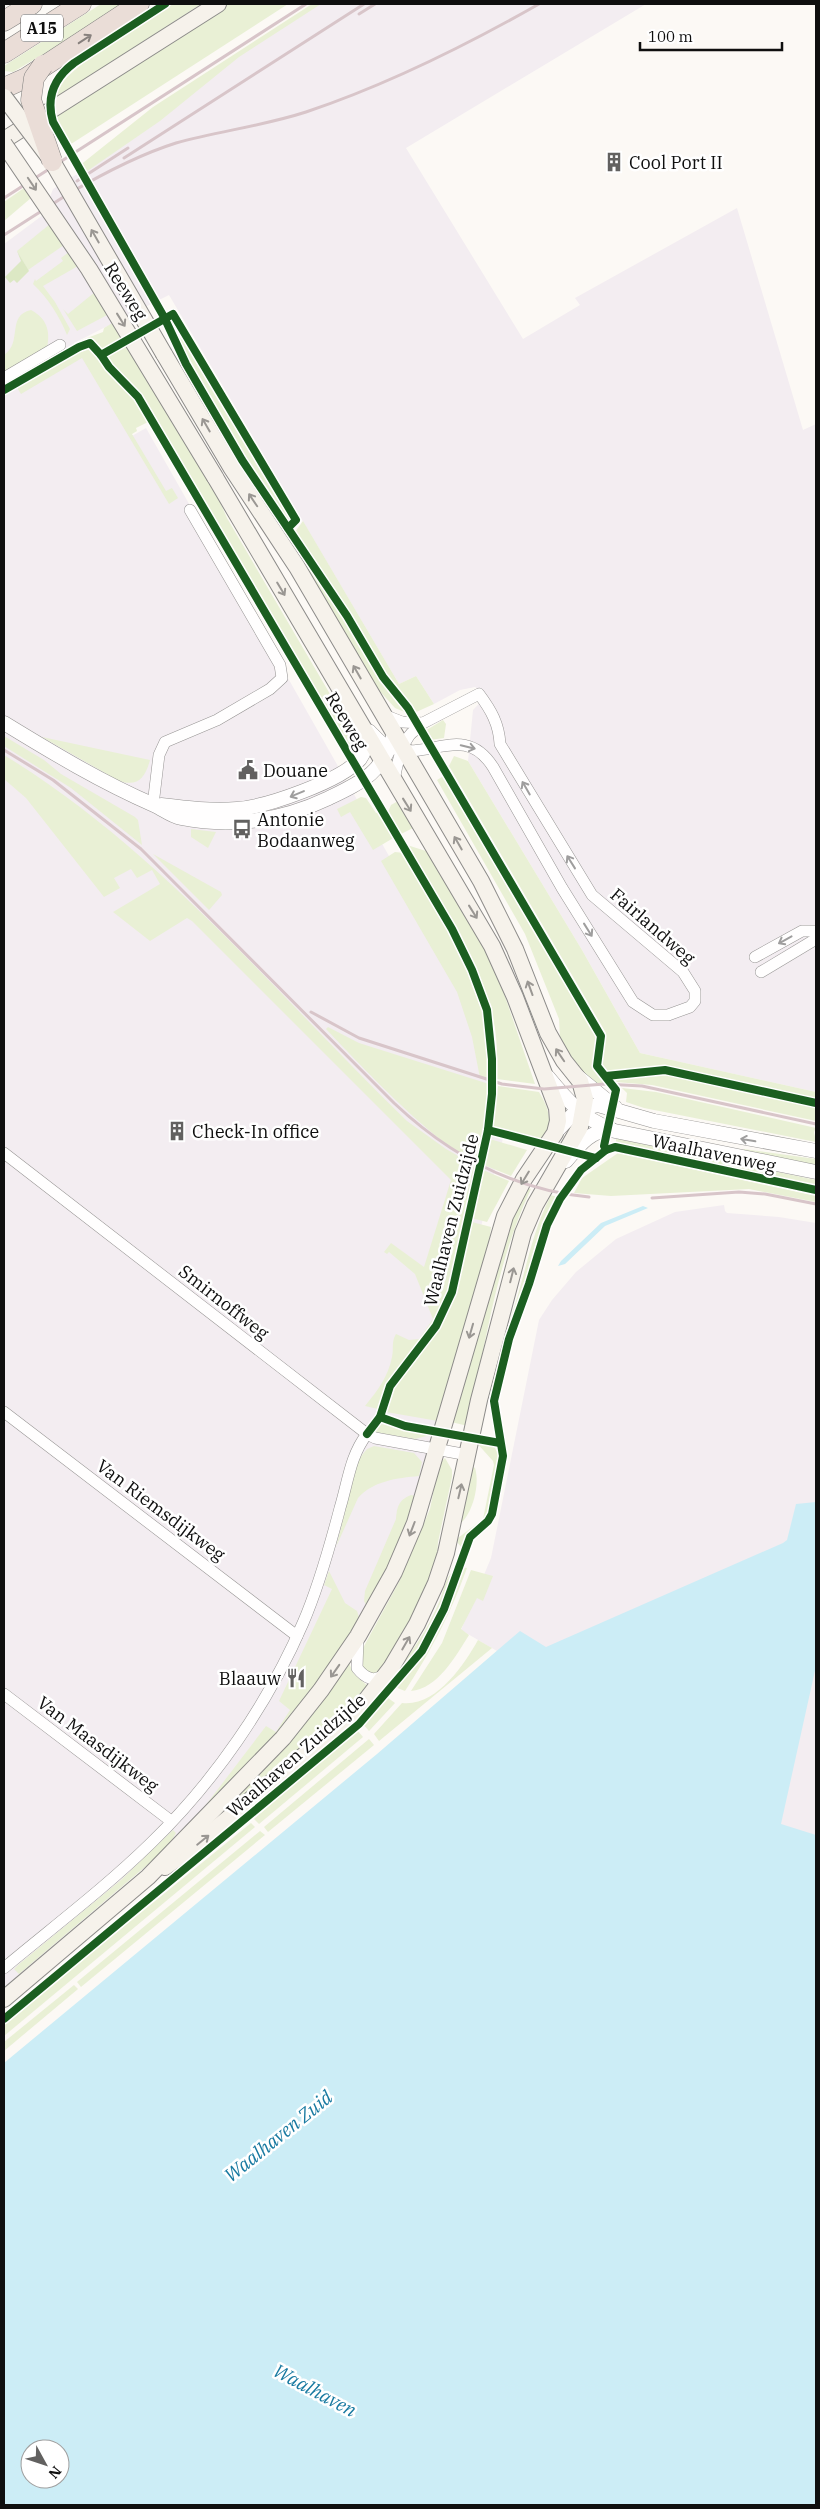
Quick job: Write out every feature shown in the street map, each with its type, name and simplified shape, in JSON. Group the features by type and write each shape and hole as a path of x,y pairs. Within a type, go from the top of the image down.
{"highway":[{"name":"A15","path":"4,21 32,4"},
{"name":"A15","path":"4,53 81,4"},
{"name":"A15","path":"4,88 26,78 139,4"},
{"name":"A15","path":"44,65 34,78 31,100 52,161"}],"main road":[{"path":"4,140 218,4"},
{"name":"Reeweg","path":"4,97 52,161 231,467 297,567 381,714 396,744 412,765 497,910 515,949 548,1034 583,1087 582,1113"},
{"name":"Reeweg","path":"4,144 89,269 215,476 492,946 515,997 557,1110 558,1121"},
{"name":"Waalhaven Zuidzijde","path":"148,1877 186,1853 334,1731 367,1699 391,1668 418,1624 436,1583 446,1553 479,1400 518,1248 535,1205 582,1113"},
{"name":"Waalhaven Zuidzijde","path":"4,1999 148,1877 283,1738 322,1690 358,1636 394,1572 412,1531 501,1228 524,1179 552,1138 558,1121"}],"street":[{"path":"4,378 60,345"},
{"path":"153,805 159,755 165,742 212,722 270,689 282,678 282,670 190,510"},
{"name":"Fairlandweg","path":"420,749 456,744 468,746 481,752 493,767 562,888 634,1002 653,1015 668,1015 690,1007 695,1001 695,990 683,972 592,895 500,744 499,729 492,712 479,694 423,723"},
{"path":"4,723 117,789 179,817 212,822 253,821 296,811 358,783 383,762 396,744 420,728 423,723 397,721 381,714"},
{"path":"153,805 238,809 280,800 314,786 355,763 365,750 364,728"},
{"name":"Reeweg","path":"364,728 396,744"},
{"path":"358,783 381,780 394,782 396,744"},
{"path":"396,744 420,749 412,765"},
{"path":"755,957 802,931 816,931"},
{"path":"761,972 816,939"},
{"name":"Reeweg","path":"542,1069 582,1113 606,1129"},
{"name":"Reeweg","path":"574,1072 609,1106"},
{"path":"582,1113 594,1105 609,1106"},
{"name":"Waalhavenweg","path":"609,1106 626,1113 671,1125 816,1151"},
{"name":"Waalhaven Zuidzijde","path":"552,1138 582,1113"},
{"name":"Waalhaven Zuidzijde","path":"535,1205 574,1152 589,1136 606,1129"},
{"name":"Waalhavenweg","path":"606,1129 816,1172"},
{"name":"Smirnoffweg","path":"4,1153 367,1434 375,1438 437,1449"},
{"name":"Van Riemsdijkweg","path":"4,1412 297,1636"},
{"path":"4,1968 115,1876 171,1822 234,1745 297,1636 310,1605 328,1551 353,1456 367,1434"},
{"path":"437,1449 468,1455"},
{"name":"Waalhaven Zuidzijde","path":"358,1636 356,1660 357,1668 361,1674 372,1679 379,1678 391,1668"},
{"name":"Van Maasdijkweg","path":"4,1694 171,1822"}],"shaded area":[{"path":"319,4 646,4 406,148 523,339 580,305 575,298 737,208 803,430 816,424 816,1092 640,1053 582,950 468,761 473,710 487,695 475,687 460,690 434,704 416,676 399,684 169,295 74,343 130,437 146,428 435,937 463,994 481,1066 511,1106 444,1376 435,1428 411,1515 355,1631 292,1718 159,1855 4,1987 4,244 43,215 53,189 98,161 211,74"},
{"path":"724,1205 727,1213 779,1217 816,1223 816,1531 789,1553 507,1664 497,1651 461,1630 491,1558 539,1320 552,1300 576,1272 616,1239 675,1212"},
{"path":"816,1589 816,1904 757,1851"}],"green space":[{"path":"101,4 128,4 13,72 4,71 4,66"},
{"path":"173,4 201,4 56,98 56,89 82,64"},
{"path":"226,4 288,4 68,146 61,133 56,112"},
{"path":"312,4 321,4 239,57 160,121 83,174 79,166 153,107"},
{"path":"24,188 31,198 4,221 4,202"},
{"path":"50,224 64,245 28,270 17,251"},
{"path":"17,251 29,271 17,283 14,280 10,283 5,277 21,261"},
{"path":"69,252 78,266 43,286 55,302 70,329 67,335 53,308 33,284 35,279 36,281 63,261 61,258"},
{"path":"95,292 109,314 77,331 63,309 68,314"},
{"path":"31,310 46,325 48,330 47,348 4,373 4,355 13,344 16,323 23,313"},
{"path":"114,322 124,340 102,352 94,341 88,340 83,342 82,340 103,332 104,328"},
{"path":"176,338 180,338 188,344 291,518 290,521 287,522 228,432 187,362"},
{"path":"127,344 217,495 227,518 354,735 356,749 354,754 151,412 139,394 105,356"},
{"path":"88,345 132,394 150,421 136,428 137,431 132,434 166,491 172,488 178,498 169,504 82,358 21,394 16,386"},
{"path":"242,464 327,591 380,675 401,701 407,713 395,708 376,687 297,551 240,465"},
{"path":"303,521 399,684 416,676 434,704 414,713 385,674 350,614 295,532"},
{"path":"443,720 446,724 444,738 430,740 425,731"},
{"path":"4,736 44,760 61,774 135,817 138,820 142,845 71,788 4,746"},
{"path":"42,737 150,760 146,772 140,780 126,783 119,781"},
{"path":"4,755 61,793 115,835 166,879 215,926 407,1121 446,1149 476,1166 444,1304 433,1326 386,1386 378,1409 365,1406 378,1389 388,1371 396,1334 409,1340 419,1339 433,1319 415,1274 389,1252 387,1254 384,1252 391,1243 424,1267 451,1180 192,921 187,918 150,941 113,912 160,884 152,870 137,878 131,869 114,878 120,888 104,897 26,798 4,779"},
{"path":"454,756 468,761 582,950 640,1053 816,1092 816,1100 664,1067 609,1074 601,1062 606,1033 449,766"},
{"path":"445,775 598,1036 594,1064 608,1083 594,1084 572,1063 566,1053 560,1038 559,1019 525,934 437,780"},
{"path":"361,797 366,798 376,813 379,812 395,837 373,850 350,812 341,817 337,809"},
{"path":"398,801 413,828 401,834 388,812 391,805"},
{"path":"191,829 216,832 208,848 191,837"},
{"path":"407,845 429,852 479,938 499,979 535,1084 497,1079 495,1030 485,992 466,949"},
{"path":"395,852 404,853 451,932 473,976 486,1016 489,1048 489,1081 480,1078 472,1037 457,992 381,861"},
{"path":"153,854 221,892 222,895 209,910"},
{"path":"328,1027 359,1043 489,1084 486,1123 479,1160 465,1156 424,1126 356,1060 326,1029"},
{"path":"667,1074 816,1106 816,1121 652,1085 616,1082 615,1078"},
{"path":"498,1086 539,1092 549,1116 548,1128 542,1140 492,1129"},
{"path":"622,1088 656,1092 816,1128 814,1132 816,1142 644,1108 626,1102 627,1093"},
{"path":"616,1138 816,1180 816,1187 616,1143"},
{"path":"490,1139 527,1150 511,1176 484,1165"},
{"path":"744,1149 816,1159 816,1165 743,1153"},
{"path":"618,1153 816,1196 816,1202 749,1189 611,1196 574,1193 582,1178"},
{"path":"483,1170 509,1181 487,1222 471,1218"},
{"path":"525,1187 531,1189 519,1217 500,1275 468,1426 451,1422 498,1254"},
{"path":"551,1195 557,1197 535,1245 526,1279 510,1323 492,1394 490,1393 505,1336 531,1248 539,1222"},
{"path":"472,1222 491,1227 489,1244 438,1421 386,1412 386,1404 397,1381 440,1327 453,1302 467,1235"},
{"path":"381,1424 430,1435 415,1439 374,1432"},
{"path":"475,1441 493,1445 501,1458 489,1517 468,1533 462,1548 457,1542 458,1538 483,1519 494,1465 493,1461"},
{"path":"374,1446 414,1453 422,1462 419,1476 386,1481 364,1492 358,1498 336,1547 358,1460 367,1449"},
{"path":"445,1458 452,1470 452,1477 438,1542 436,1570 422,1605 378,1673 371,1674 361,1666 363,1648 399,1582 430,1509 439,1464"},
{"path":"470,1465 475,1468 476,1489 466,1517 462,1522 458,1522"},
{"path":"411,1495 416,1496 407,1524 367,1607 364,1601 365,1591 396,1519 399,1505 403,1499"},
{"path":"462,1567 467,1568 461,1585 432,1646 405,1691 395,1687 421,1657 434,1636 448,1607"},
{"path":"456,1570 424,1643 390,1684 388,1681 411,1653 424,1633 450,1575"},
{"path":"471,1570 493,1576 483,1601 477,1598 461,1629 469,1635 452,1661 438,1677 421,1689 411,1691 442,1643"},
{"path":"329,1571 345,1603 357,1611 360,1620 292,1718 202,1810 266,1726 276,1732 290,1710 279,1701 332,1589 324,1585"},
{"path":"478,1640 492,1648 379,1741 374,1734 402,1703 426,1698 448,1682 465,1661"},
{"path":"349,1663 354,1674 369,1687 337,1722 207,1830"},
{"path":"388,1698 395,1703 369,1731 363,1724"},
{"path":"357,1730 363,1737 259,1824 254,1819"},
{"path":"369,1739 374,1745 268,1832 264,1827"},
{"path":"251,1823 255,1827 4,2036 4,2024"},
{"path":"173,1830 176,1833 169,1845 159,1855 19,1974 14,1969 121,1880"},
{"path":"260,1831 265,1835 81,1987 77,1982"},
{"path":"74,1985 78,1989 4,2051 4,2042"}],"water":[{"path":"643,1206 648,1208 605,1226 565,1264 558,1266 601,1223"},
{"path":"816,1502 816,1666 781,1824 816,1835 816,2505 4,2505 4,2063 377,1754 520,1631 546,1647 787,1540 796,1504"}],"railway":[{"path":"4,198 306,4"},
{"path":"124,158 364,4"},
{"path":"359,14 375,4"},
{"path":"70,193 122,165 176,143 290,117 366,90 454,50 539,4"},
{"path":"77,181 128,148"},
{"path":"4,235 76,189"},
{"path":"4,750 53,780 141,849 394,1103 437,1138 460,1153 509,1178 534,1187 589,1197"},
{"path":"311,1012 359,1038 502,1084 544,1089 604,1084 642,1086 816,1124"},
{"path":"652,1198 739,1192 765,1194 816,1204"}],"cycle path":[{"path":"165,4 74,63 61,75 51,97 53,122 164,317 186,364 242,460 347,616 383,677 408,708 601,1036 597,1066 616,1090 604,1146 606,1150"},
{"path":"4,390 79,347 90,343 101,355 173,314 296,520 288,528"},
{"path":"101,355 109,367 138,397 452,929 472,970 487,1010 492,1059 492,1094 488,1130 452,1292 436,1326 390,1386 380,1417 367,1434"},
{"path":"606,1076 665,1070 816,1103"},
{"path":"488,1130 596,1158"},
{"path":"4,2019 359,1724 422,1651 444,1609 470,1537 488,1521 492,1514 503,1456 494,1401 509,1339 529,1284 547,1225 560,1199 581,1170 606,1150 615,1147 816,1190"},
{"path":"380,1417 405,1426 500,1443"}],"place":[{"name":"Cool Port II","path":"614,162"},
{"name":"Douane","path":"248,770"},
{"name":"Antonie Bodaanweg","path":"242,829"},
{"name":"Check-In office","path":"177,1131"},
{"name":"Blaauw","path":"296,1678"}],"water label":[{"name":"Waalhaven Zuid","path":"278,2136"},
{"name":"Waalhaven","path":"315,2390"}]}
